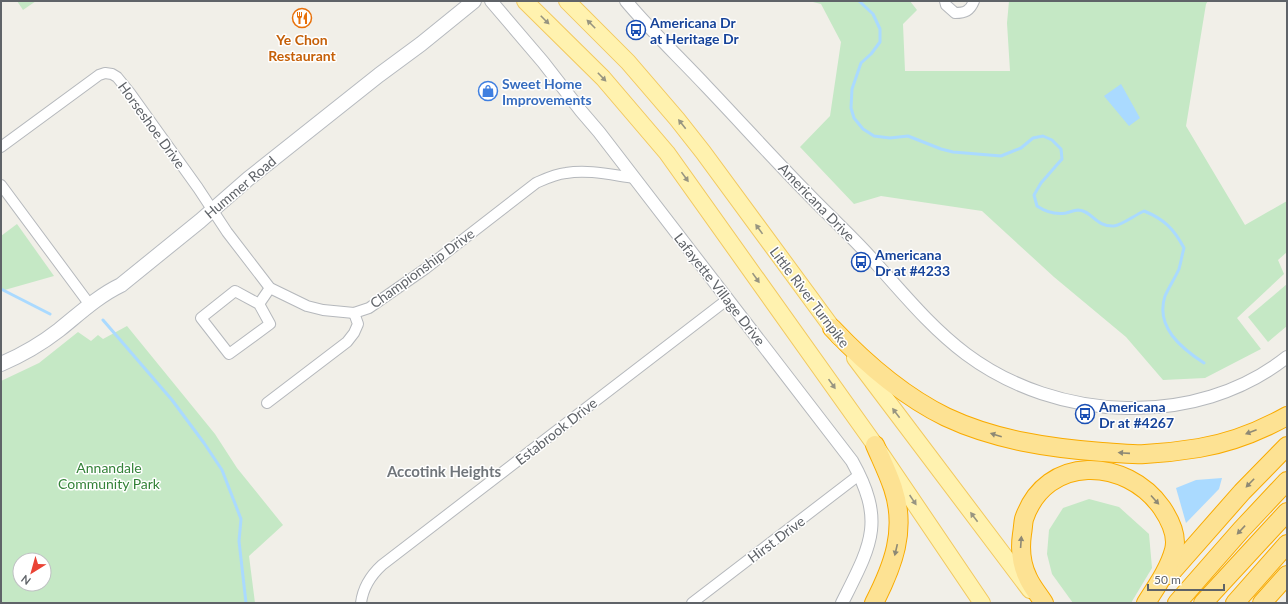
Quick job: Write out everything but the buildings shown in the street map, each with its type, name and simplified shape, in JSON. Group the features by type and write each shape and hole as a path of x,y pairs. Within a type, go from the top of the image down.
{"highway":[{"path":"832,328 873,368 897,387 945,416 973,428 1002,437 1038,445 1074,450 1143,454 1171,452 1200,448 1229,440 1254,432 1287,416"},
{"path":"874,603 893,562 897,545 898,526 897,506 893,488 875,445"},
{"path":"1146,603 1188,552 1242,492 1287,446"},
{"path":"1044,603 1027,578 1022,560 1021,551 1024,520 1034,498 1044,486 1061,476 1078,471 1100,470 1121,475 1141,485 1156,500 1169,517 1174,533 1174,549 1169,563 1146,603"},
{"path":"1177,603 1241,530 1287,481"},
{"path":"1203,603 1287,512"},
{"path":"1235,603 1287,544"},
{"path":"1262,603 1287,575"}],"main road":[{"name":"Hummer Road","path":"1,364 19,357 38,345 109,291 121,285 260,170 474,1"},
{"path":"525,1 603,78 667,153 875,445 982,603"},
{"name":"Little River Turnpike","path":"567,1 628,62 703,152 832,328 1025,584 1041,603"}],"street":[{"name":"Lafayette Village Drive","path":"491,1 542,62 634,178 852,461 868,495 871,511 870,533 869,544 864,558 842,603"},
{"path":"946,1 946,5 954,13 964,13 970,8 974,1"},
{"name":"Americana Drive","path":"627,3 812,198 871,257 906,298 944,336 984,366 1008,379 1033,390 1067,401 1119,408 1146,408 1199,400 1224,392 1269,370 1287,357"},
{"name":"Horseshoe Drive","path":"1,147 99,75 106,73 112,74 117,77 130,93 212,210"},
{"name":"Championship Drive","path":"212,210 270,288 307,306 323,310 354,312 369,308 387,296 536,183 558,174 580,171 634,178"},
{"path":"1,185 90,305"},
{"path":"259,304 270,288"},
{"path":"234,291 259,304 270,324 229,354 202,318 234,291"},
{"name":"Estabrook Drive","path":"361,603 368,580 382,565 728,299"},
{"path":"267,403 347,342 354,334 358,324 354,312"},
{"name":"Hirst Drive","path":"692,603 859,475"}],"green space":[{"path":"17,1 36,1 23,10"},
{"path":"809,1 910,1 917,10 903,24 905,71 1010,71 1007,23 1009,1 1208,1 1206,4 1186,126 1245,225 1287,201 1287,252 1278,260 1284,274 1237,318 1261,349 1205,378 1163,380 1126,337 1054,277 982,211 881,196 854,204 800,147 830,116 841,42 821,4"},
{"path":"17,224 54,276 1,291 1,236"},
{"path":"1287,284 1287,326 1268,342 1248,317"},
{"name":"Annandale Community Park","path":"127,326 215,434 237,468 283,525 249,556 255,603 1,603 1,381 39,363 78,332 91,341 98,335 103,339"},
{"path":"1089,499 1119,507 1149,534 1152,568 1131,603 1073,603 1052,574 1047,554 1049,530 1063,508"}],"water":[{"path":"1121,84 1140,118 1129,126 1104,96"},
{"path":"1222,478 1219,489 1186,523 1176,488 1196,480"}],"waterway":[{"path":"859,1 873,14 880,29 880,42 871,54 861,63 852,89 851,108 854,118 863,129 874,136 890,138 908,136 953,152 1001,156 1021,148 1033,138 1043,136 1052,140 1061,149 1062,159 1041,183 1034,195 1037,206 1047,211 1062,214 1077,210 1083,211 1098,222 1108,226 1121,224 1144,211 1157,217 1168,225 1184,248 1179,269 1165,296 1163,307 1164,317 1172,336 1187,351 1204,363"},
{"path":"1,289 50,314"},
{"path":"103,320 172,400 222,470 241,519 239,541 246,603"}],"place":[{"name":"Ye Chon Restaurant","path":"302,18"},
{"name":"Americana Dr at Heritage Dr","path":"636,30"},
{"name":"Sweet Home Improvements","path":"488,91"},
{"name":"Americana Dr at #4233","path":"861,262"},
{"name":"Americana Dr at #4267","path":"1085,414"}],"district":[{"name":"Accotink Heights","path":"444,471"}]}
